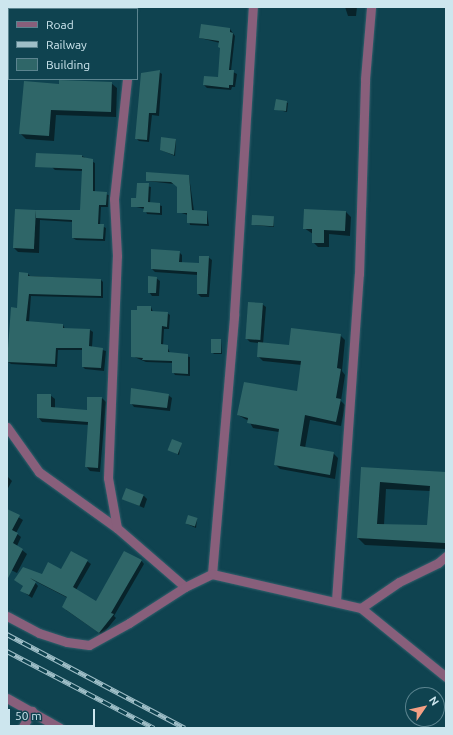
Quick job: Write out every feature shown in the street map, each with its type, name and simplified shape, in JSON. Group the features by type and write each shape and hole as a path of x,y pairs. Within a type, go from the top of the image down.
{"street":[{"path":"212,574 234,315 253,7"},
{"path":"336,602 359,274 365,79 371,7"},
{"path":"7,32 8,20"},
{"path":"117,528 108,478 117,256 114,199 127,80"},
{"path":"7,426 40,472 117,528 185,587"},
{"path":"361,608 399,582 438,564 446,556"},
{"path":"7,616 38,633 89,645 129,623 185,587 212,574 361,608 446,677"},
{"path":"7,698 60,728"},
{"path":"22,728 32,711"}],"building":[{"path":"201,24 230,28 230,32 233,33 229,70 234,70 233,85 229,85 229,88 203,85 204,76 218,77 220,48 218,47 219,41 199,38"},
{"path":"160,70 156,113 149,113 147,140 135,139 141,73"},
{"path":"59,80 112,82 111,112 51,110 49,136 19,134 24,81 59,84"},
{"path":"276,99 287,101 286,111 274,110"},
{"path":"161,137 176,139 174,155 160,150"},
{"path":"36,153 82,155 82,157 93,159 93,191 107,192 106,205 99,205 98,224 104,224 103,239 72,238 72,220 36,218 36,210 80,210 82,169 35,167"},
{"path":"146,172 189,175 192,210 207,211 207,224 187,223 187,213 177,213 177,187 171,182 146,181"},
{"path":"137,183 149,183 148,202 160,203 160,213 143,212 144,207 131,207 131,198 136,198"},
{"path":"15,209 36,210 34,249 13,248"},
{"path":"304,209 346,211 345,231 324,230 324,243 312,243 312,229 303,229"},
{"path":"252,215 274,216 273,226 251,225"},
{"path":"151,249 180,251 179,262 199,263 199,256 209,256 207,294 197,294 197,272 151,269"},
{"path":"19,272 28,273 28,276 101,279 101,296 29,294 26,321 63,324 63,328 90,329 89,346 103,348 101,368 82,367 82,348 56,348 55,364 7,362 11,307 17,308"},
{"path":"148,276 157,277 156,293 148,293"},
{"path":"248,302 263,303 260,340 245,339"},
{"path":"137,306 151,306 151,311 168,312 167,327 162,326 161,344 168,345 168,352 188,354 188,374 172,373 172,361 142,360 143,358 131,357 131,310 137,310"},
{"path":"291,328 341,334 337,368 341,369 336,398 341,399 336,422 305,415 300,446 334,452 330,475 274,465 279,429 247,423 248,418 237,415 244,382 297,391 301,361 257,357 258,342 289,345"},
{"path":"211,339 221,339 221,353 211,353"},
{"path":"131,388 169,394 167,408 130,404"},
{"path":"37,394 51,394 51,407 87,410 87,397 102,397 98,468 85,467 88,422 37,418"},
{"path":"172,439 182,443 178,454 168,450"},
{"path":"361,467 446,472 445,543 357,538","holes":["380,482 430,486 427,525 377,524"]},
{"path":"126,488 144,495 139,506 122,499"},
{"path":"7,509 20,515 12,530 18,533 13,543 23,549 7,580"},
{"path":"188,515 198,518 195,527 185,524"},
{"path":"71,551 88,560 73,587 96,601 124,551 142,560 111,613 114,614 99,633 62,607 67,597 30,578 36,582 29,595 20,591 23,586 14,580 23,567 42,574 48,562 61,569"}],"railway":[{"path":"7,634 185,728"},
{"path":"7,651 154,728"}]}
